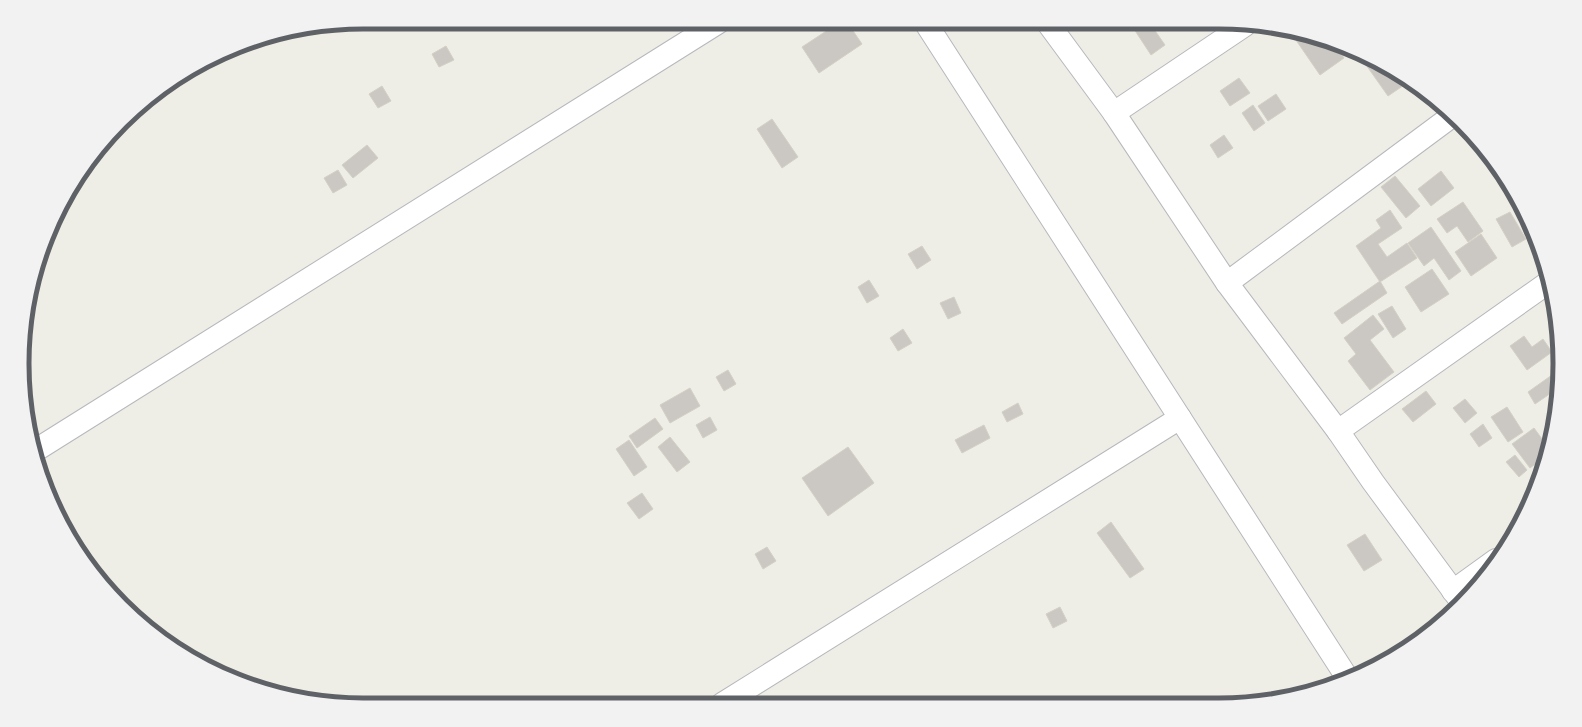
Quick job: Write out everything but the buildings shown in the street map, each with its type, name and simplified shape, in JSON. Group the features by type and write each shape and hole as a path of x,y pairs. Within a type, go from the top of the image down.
{"street":[{"path":"39,448 708,29"},
{"path":"930,29 1343,674"},
{"path":"1052,29 1114,113 1227,283 1338,431 1373,482 1457,596 1470,584"},
{"path":"1114,113 1238,30"},
{"path":"1227,283 1447,120"},
{"path":"1338,431 1544,286"},
{"path":"732,698 1180,418"}]}
